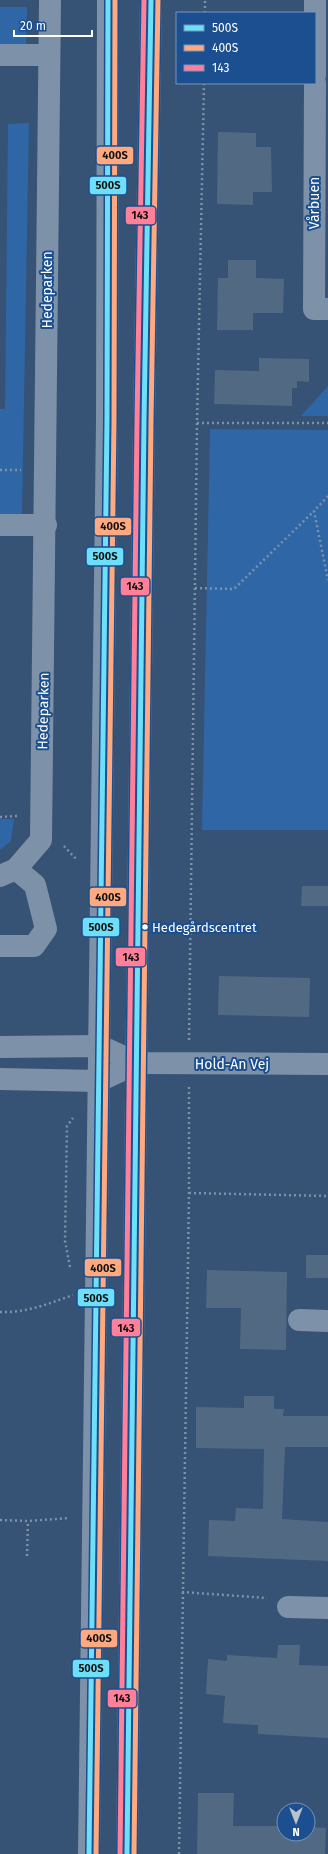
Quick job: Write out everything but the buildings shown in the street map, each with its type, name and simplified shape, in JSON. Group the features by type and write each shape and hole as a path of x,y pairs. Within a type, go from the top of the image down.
{"street":[{"name":"Hedeparken","path":"41,840 46,525 48,55 50,0"},
{"path":"89,1854 107,413 108,0"},
{"path":"127,1854 144,414 151,0"},
{"path":"316,0 316,12"},
{"path":"0,55 48,55"},
{"name":"Vårbuen","path":"315,84 314,309 328,309"},
{"path":"0,525 46,525"},
{"path":"0,946 34,946 46,929 35,886 8,873 41,840"},
{"path":"0,1047 100,1046 137,1063"},
{"path":"0,1079 99,1081 137,1063"},
{"name":"Hold-An Vej","path":"137,1063 328,1064"},
{"path":"299,1320 328,1321"},
{"path":"288,1607 328,1608"}],"path":[{"path":"205,0 205,12"},
{"path":"179,1854 189,1193 189,1064 197,423 204,84"},
{"path":"197,423 328,423"},
{"path":"195,588 234,589 328,496"},
{"path":"314,511 328,580"},
{"path":"41,840 60,841 73,857 101,877"},
{"path":"189,1193 328,1196"},
{"path":"0,1312 24,1312 76,1294"},
{"path":"0,1520 28,1521 94,1516"},
{"path":"27,1556 28,1521"},
{"path":"182,1592 280,1599 288,1607"}],"shaded area":[{"path":"0,7 27,7 26,46 0,46"},
{"path":"29,123 22,514 0,514 0,409 5,409 8,124"},
{"path":"328,386 328,416 301,416"},
{"path":"210,429 328,430 328,830 202,830"},
{"path":"0,819 14,819 11,841 0,850"}],"transit line":[{"name":"500S","path":"89,1854 107,421 108,0"},
{"name":"400S","path":"96,1854 114,421 115,0"},
{"name":"143","path":"120,1854 137,422 144,0"},
{"name":"500S","path":"127,1854 144,422 151,0"},
{"name":"400S","path":"134,1854 151,422 158,0"}],"place":[{"name":"Hedegårdscentret","path":"145,927"}]}
